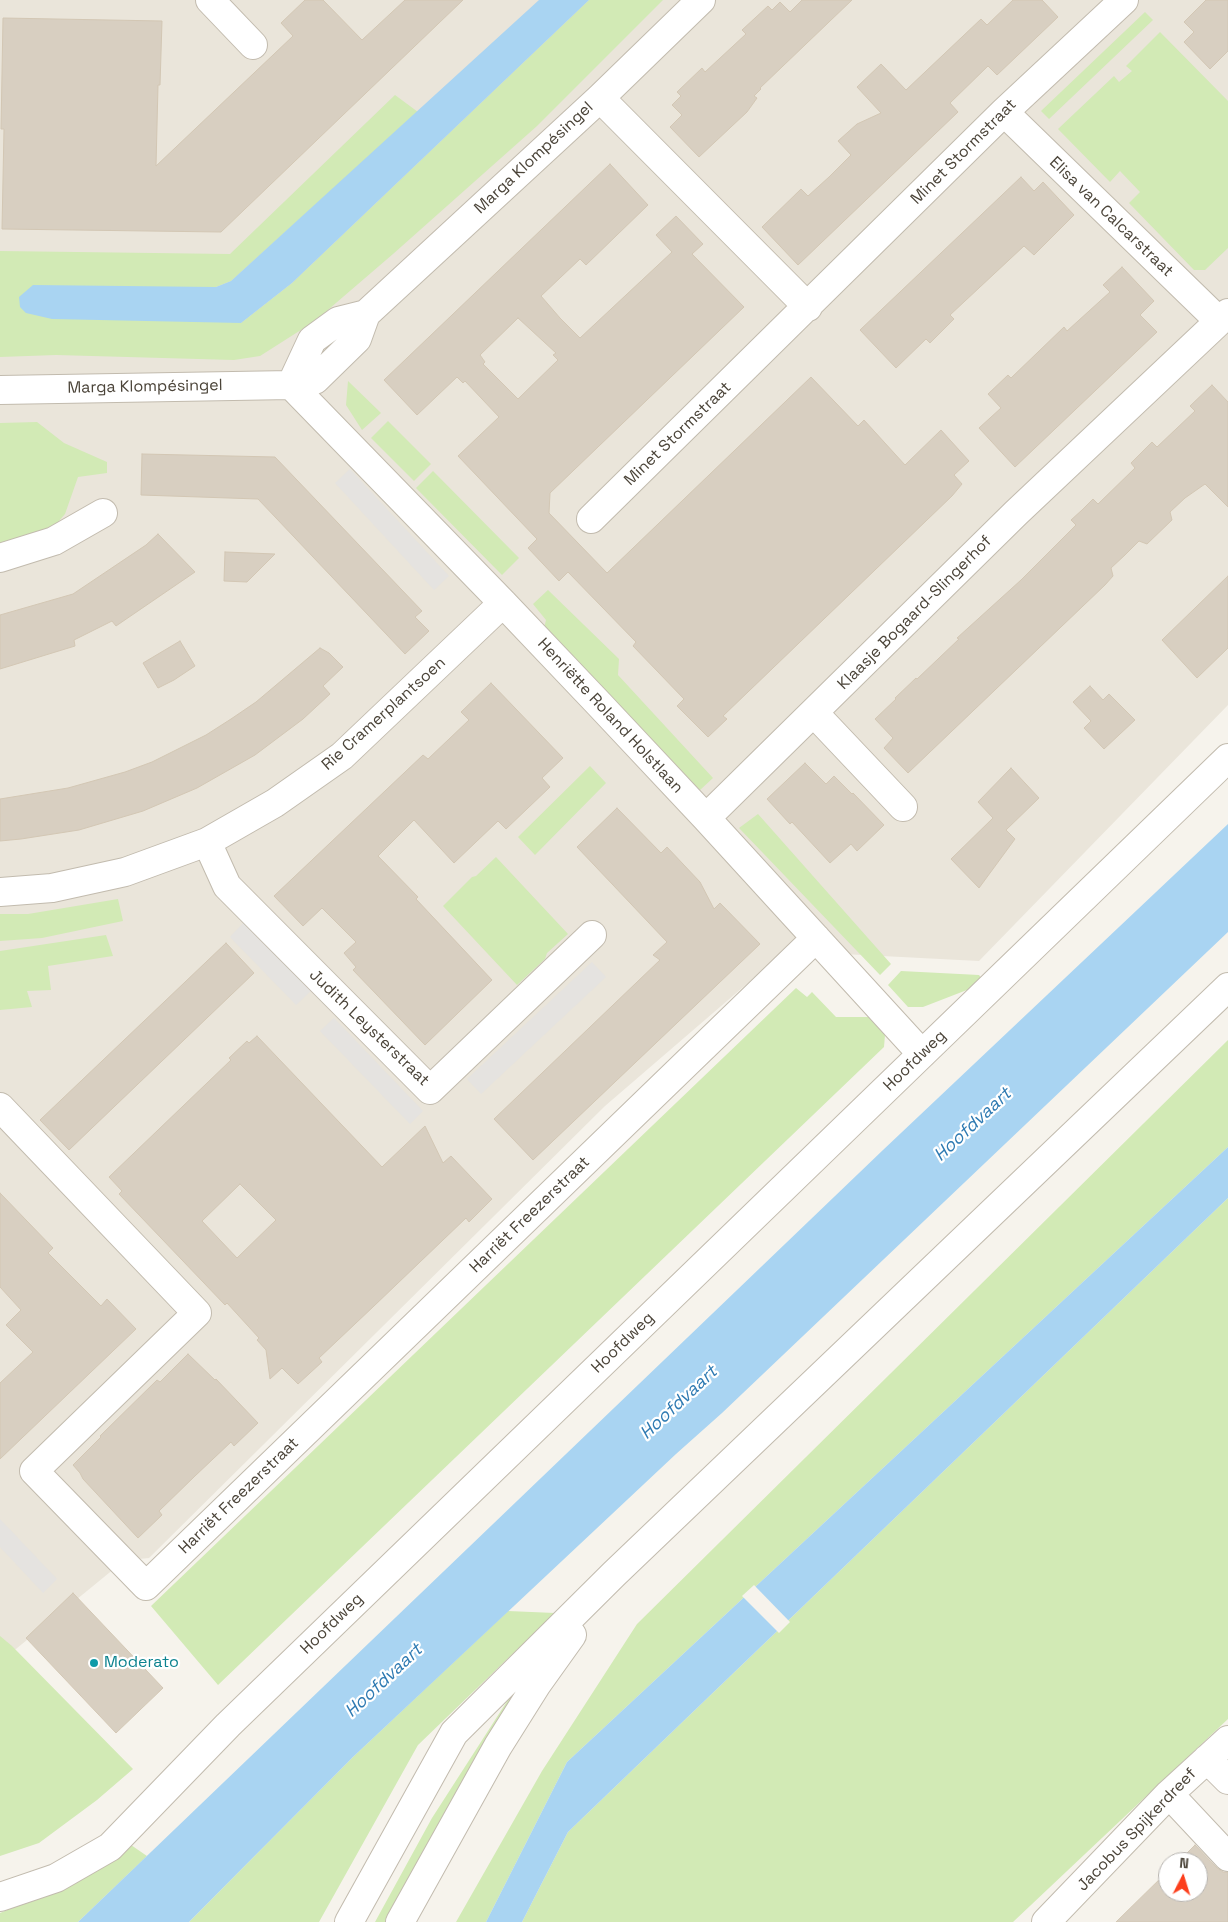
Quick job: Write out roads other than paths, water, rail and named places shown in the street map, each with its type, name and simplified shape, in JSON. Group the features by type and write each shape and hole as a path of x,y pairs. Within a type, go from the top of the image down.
{"street":[{"path":"210,0 253,45"},
{"name":"Marga Klompésingel","path":"0,390 291,384 315,380 357,339 366,314 600,98 701,0"},
{"name":"Minet Stormstraat","path":"591,519 1004,112 1124,0"},
{"path":"600,98 808,307"},
{"name":"Elisa van Calcarstraat","path":"1004,112 1223,317 1016,513"},
{"name":"Henriëtte Roland Holstlaan","path":"291,384 503,603 706,818 922,1054"},
{"path":"0,558 54,541 103,513"},
{"name":"Klaasje Bogaard-Slingerhof","path":"706,818 1016,513"},
{"name":"Rie Cramerplantsoen","path":"0,892 52,888 125,872 207,842 275,803 342,756 503,603"},
{"path":"814,712 903,807"},
{"name":"Hoofdweg","path":"0,1897 56,1878 110,1846 228,1725 1228,758"},
{"name":"Judith Leysterstraat","path":"207,842 227,886 430,1090 592,935"},
{"name":"Harriët Freezerstraat","path":"0,1107 197,1313 34,1471 146,1586 816,938"},
{"path":"349,1922 454,1733 614,1574 1228,987"},
{"path":"400,1922 503,1738 537,1684 561,1649 590,1613 614,1574"},
{"name":"Jacobus Spijkerdreef","path":"1058,1918 1169,1794 1228,1740"},
{"path":"1207,1759 1228,1780"},
{"path":"1169,1794 1228,1858"}],"water":[{"path":"539,0 589,0 292,283 241,323 52,319 26,313 20,307 19,297 33,285 216,287 231,281"},
{"name":"Hoofdvaart","path":"1228,824 1228,932 722,1413 353,1757 189,1922 78,1922 883,1150"},
{"path":"1228,1147 1228,1198 568,1832 522,1922 486,1922 567,1762"}],"place":[{"name":"Moderato","path":"94,1663"}]}
